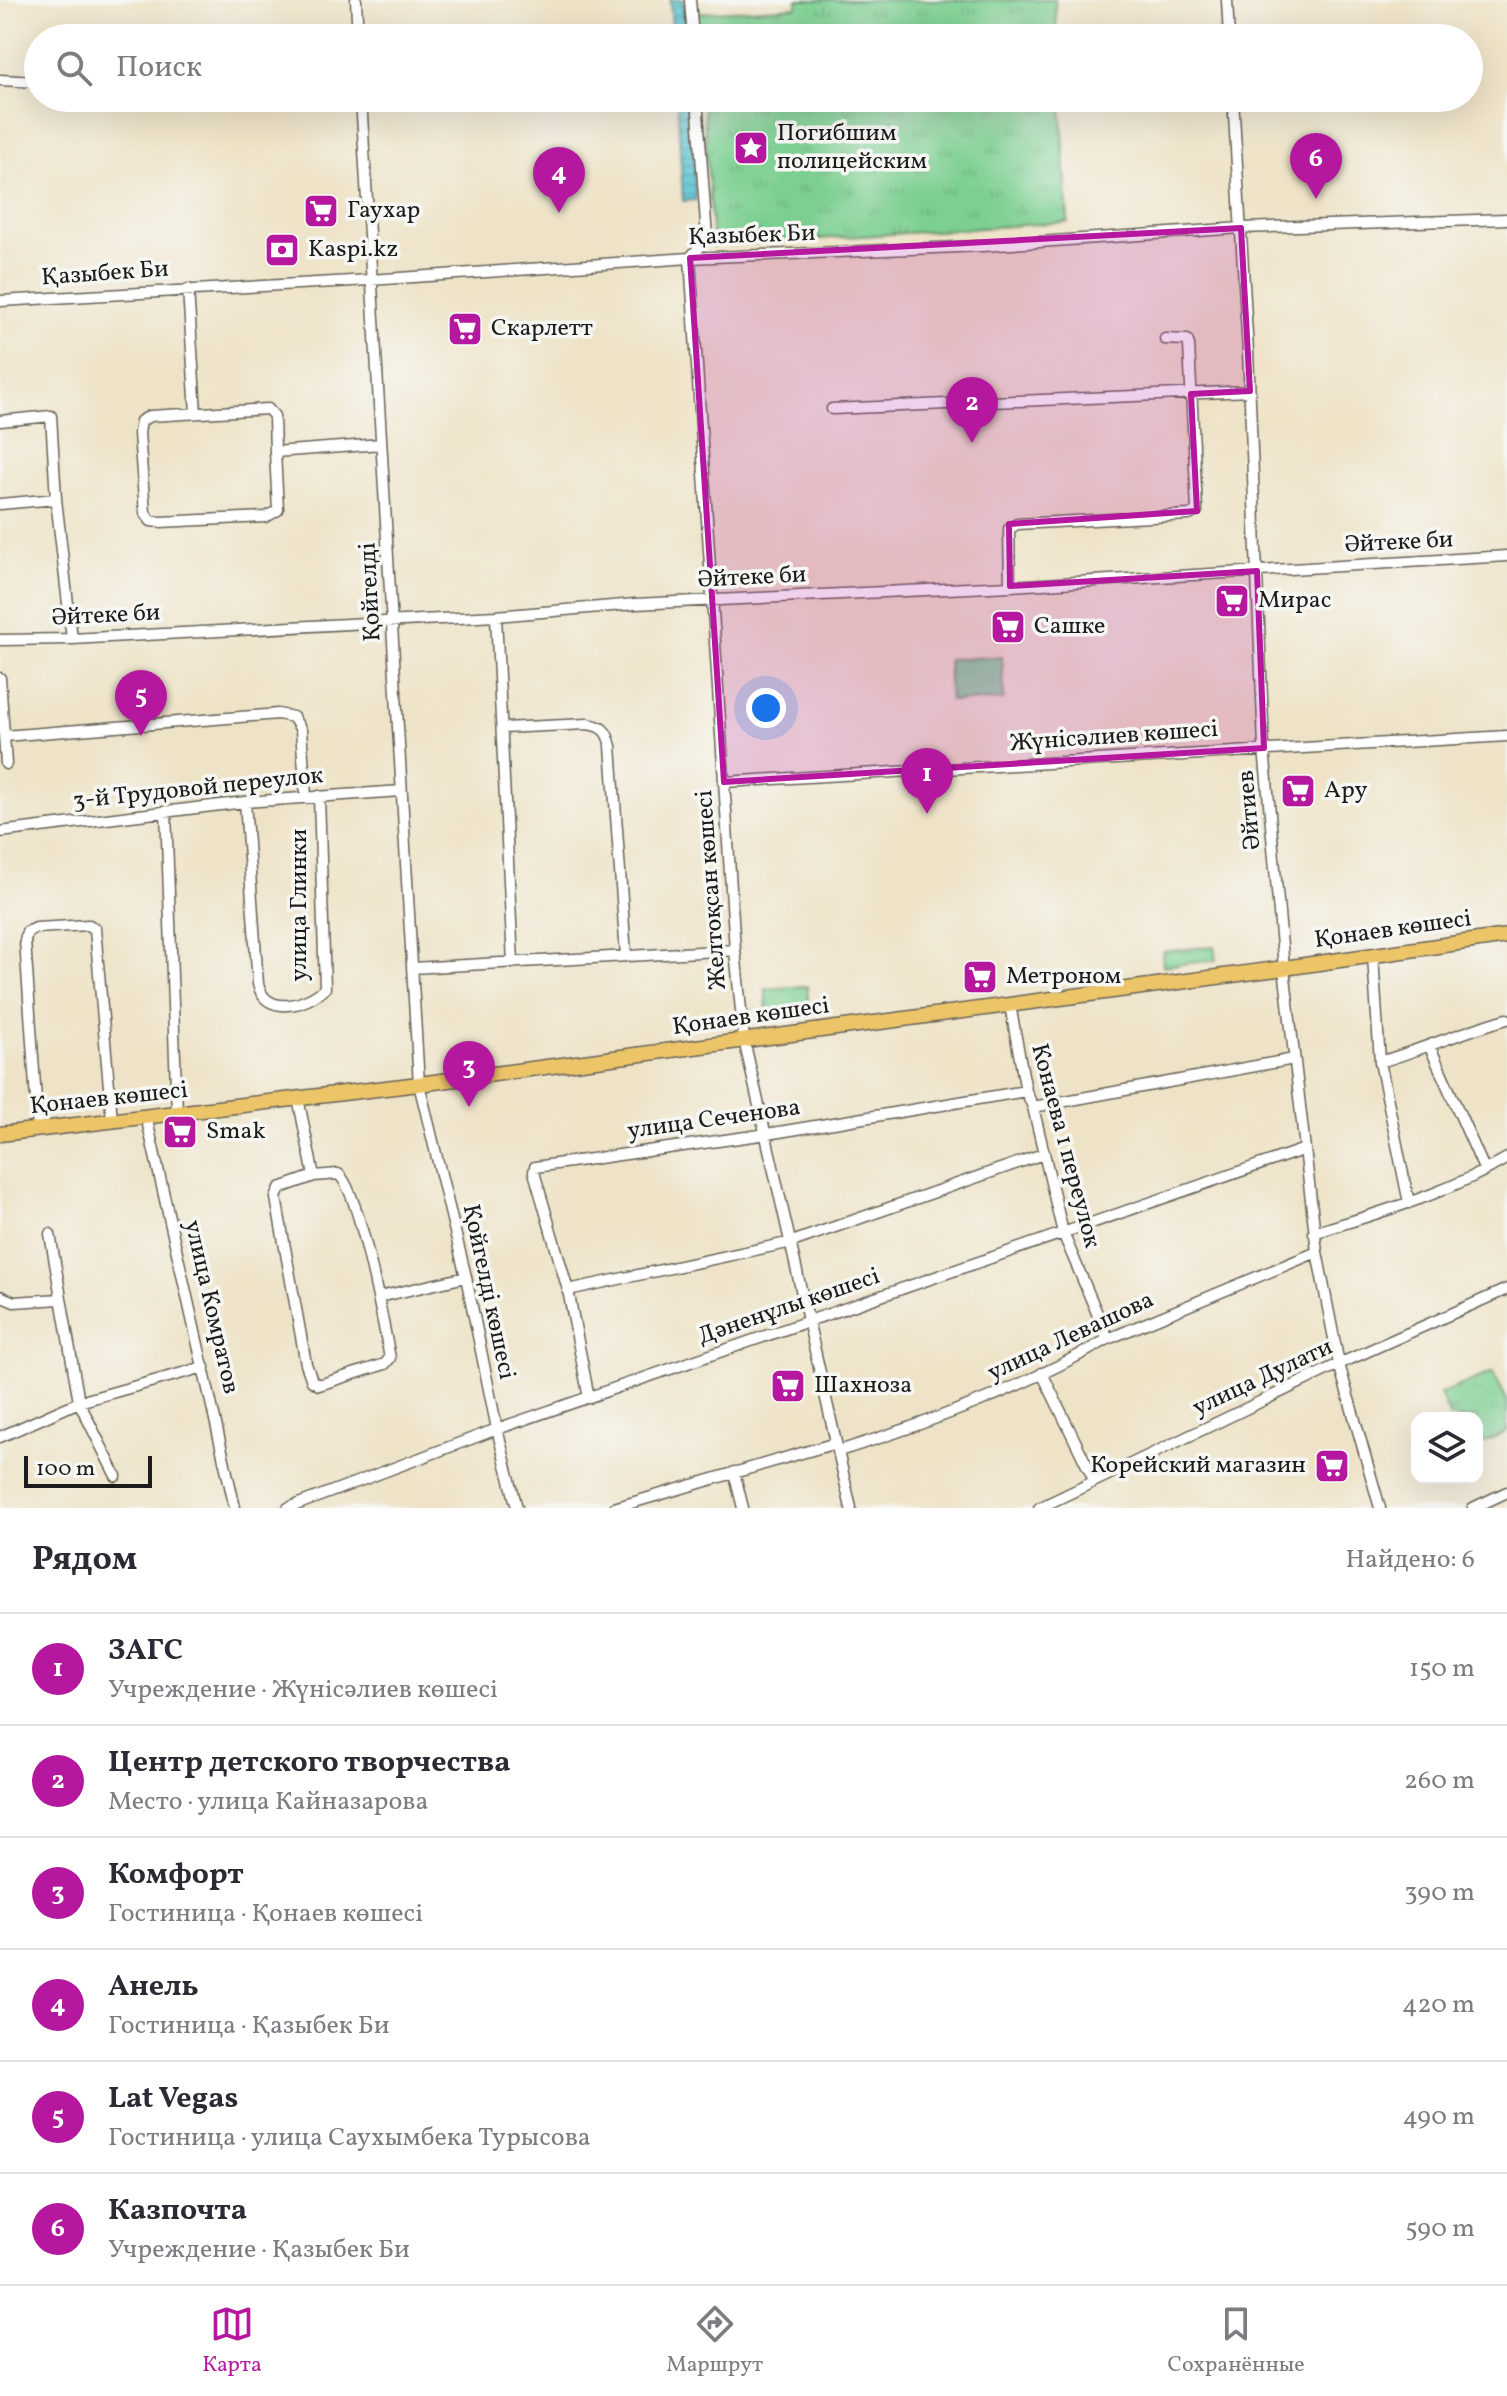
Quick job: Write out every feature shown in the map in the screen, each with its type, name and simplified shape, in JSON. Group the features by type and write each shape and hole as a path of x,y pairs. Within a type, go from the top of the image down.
{"main road":[{"name":"Қонаев көшесі","path":"0,1134 419,1084 1507,936"}],"street":[{"path":"356,0 357,24"},
{"path":"690,0 692,24"},
{"path":"1227,0 1228,24"},
{"path":"0,80 24,81"},
{"name":"Қойгелді","path":"362,112 419,1084"},
{"path":"690,258 707,238 698,112"},
{"name":"Әйтиев","path":"1234,112 1250,391 1264,748 1284,968 1317,1252 1339,1364 1380,1508"},
{"name":"Қазыбек Би","path":"0,301 690,258 982,246 1241,228 1507,219"},
{"name":"Желтоқсан көшесі","path":"690,258 735,950 744,1040 851,1508"},
{"path":"188,289 196,413"},
{"path":"1010,586 1009,529 1017,524 1189,515 1197,511 1189,345 1187,340 1165,339"},
{"path":"832,409 1250,391"},
{"path":"268,409 274,416 275,452 278,510 266,517 151,521 145,513 139,433 141,421 150,416 268,409"},
{"path":"0,421 51,416 56,499 72,639"},
{"path":"275,452 381,444"},
{"path":"0,504 56,499"},
{"name":"Әйтеке би","path":"0,640 72,639 496,616 712,600 1010,586 1507,556"},
{"path":"496,616 513,963"},
{"path":"0,678 6,764"},
{"path":"4,736 278,714 293,717 301,730 306,796"},
{"path":"503,728 587,724 599,725 607,732 611,746 626,955"},
{"name":"Жүнісәлиев көшесі","path":"724,782 1507,736"},
{"name":"3-й Трудовой переулок","path":"0,832 245,802 401,791"},
{"name":"улица Глинки","path":"245,802 260,995 269,1003 293,1005 314,999 325,988 319,796"},
{"path":"166,811 177,1114"},
{"path":"38,1129 25,941 27,932 36,928 89,925 95,929 112,1120"},
{"path":"412,968 735,950"},
{"path":"1373,956 1380,1062 1409,1203"},
{"name":"Конаева 1 переулок","path":"1010,1005 1026,1091 1033,1107 1063,1233 1108,1339"},
{"path":"1380,1062 1507,1019"},
{"path":"1430,1047 1485,1171"},
{"path":"1033,1107 1294,1059"},
{"name":"Қойгелді көшесі","path":"419,1084 517,1508"},
{"name":"улица Сеченова","path":"589,1398 568,1290 535,1167 767,1134 1026,1091"},
{"path":"298,1098 314,1176"},
{"name":"улица Комратов","path":"146,1116 235,1508"},
{"name":"Дәненұлы көшесі","path":"288,1508 497,1429 1305,1149"},
{"path":"568,1290 792,1242 1043,1154"},
{"path":"1314,1233 1409,1203 1485,1171 1507,1158"},
{"path":"338,1174 343,1178 379,1297 389,1361 319,1385 314,1384 306,1364 276,1198 280,1188 314,1176 338,1174"},
{"path":"50,1234 79,1402 116,1476"},
{"name":"улица Левашова","path":"614,1508 734,1472 927,1423 1076,1358 1108,1339 1317,1252"},
{"path":"379,1297 466,1277"},
{"name":"улица Дулати","path":"1039,1508 1339,1364 1507,1289"},
{"path":"0,1296 14,1302 60,1299"},
{"path":"0,1437 79,1402 204,1367"},
{"path":"1042,1373 1094,1480"},
{"path":"734,1472 743,1508"},
{"path":"1473,1508 1507,1492"}],"highlighted area":[{"path":"1241,228 1250,391 1191,394 1197,511 1009,524 1010,586 1257,571 1264,748 724,782 690,258"}],"green space":[{"path":"797,0 1055,0 1056,24 698,24 697,13 797,7"},
{"path":"704,112 1062,112 1068,222 713,246"},
{"path":"1002,657 1004,700 950,701 948,659"},
{"path":"1214,946 1216,960 1163,966 1162,952"},
{"path":"807,986 809,1010 767,1013 766,989"},
{"path":"1493,1372 1507,1400 1507,1432 1483,1443 1483,1412 1448,1412 1440,1394"}],"water":[{"path":"670,0 683,0 685,24 672,24"},
{"path":"678,112 691,112 696,200 683,201"}],"place":[{"name":"Погибшим полицейским","path":"751,148"},
{"name":"Казпочта","path":"1316,199"},
{"name":"Гаухар","path":"321,211"},
{"name":"Анель","path":"559,213"},
{"name":"Kaspi.kz","path":"282,250"},
{"name":"Скарлетт","path":"465,329"},
{"name":"Центр детского творчества","path":"972,443"},
{"name":"Мирас","path":"1232,601"},
{"name":"Сашке","path":"1008,627"},
{"name":"Lat Vegas","path":"141,736"},
{"name":"Ару","path":"1298,791"},
{"name":"ЗАГС","path":"927,814"},
{"name":"Метроном","path":"980,977"},
{"name":"Комфорт","path":"469,1107"},
{"name":"Smak","path":"180,1132"},
{"name":"Шахноза","path":"788,1386"},
{"name":"Корейский магазин","path":"1332,1466"}]}
